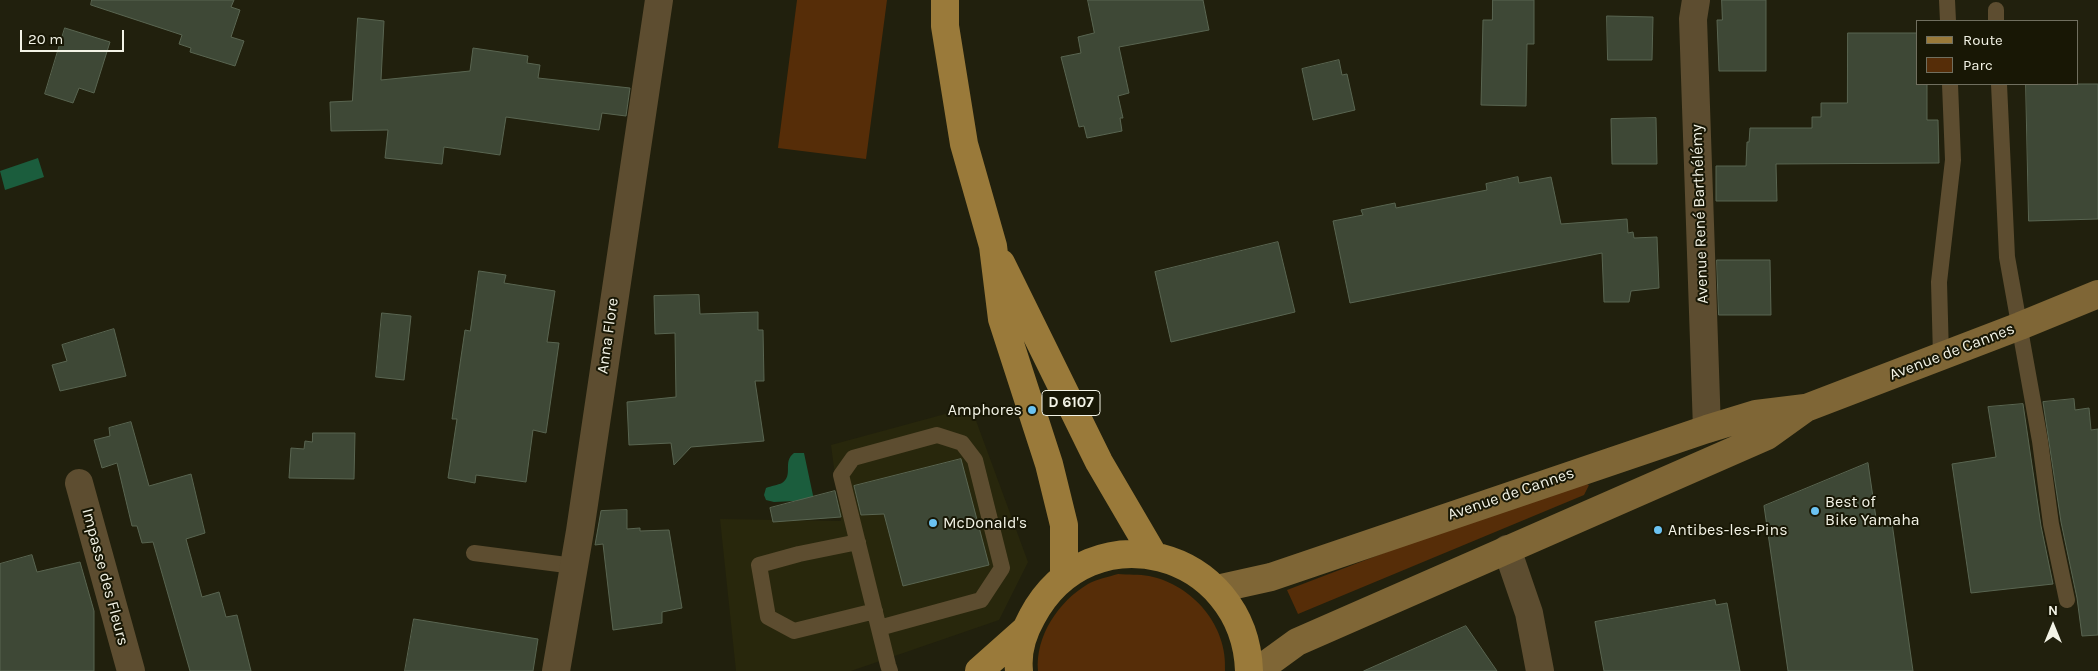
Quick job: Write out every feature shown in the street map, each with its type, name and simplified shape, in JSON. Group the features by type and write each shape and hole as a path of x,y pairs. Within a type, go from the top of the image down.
{"main road":[{"name":"D 6107","path":"945,0 945,26 964,144 993,246 1002,319 1046,455 1064,525 1064,577"},
{"name":"D 6107","path":"993,246 1099,462 1154,556"},
{"name":"Avenue de Cannes","path":"1217,589 1271,577 1707,428 1756,414 1806,408 2098,294"},
{"name":"Avenue de Cannes","path":"1258,671 1297,642 1767,436 1806,408"},
{"path":"1707,428 1714,460"},
{"path":"1599,465 1600,508"},
{"path":"1019,671 1018,662 1024,631 1040,602 1064,577 1084,565 1107,557 1130,554 1154,556 1177,562 1198,574 1217,589 1232,608 1242,630 1248,653 1249,671"},
{"path":"979,671 1024,631"}],"street":[{"name":"Anna Flore","path":"556,671 574,566 659,0"},
{"name":"Avenue René Barthélémy","path":"1696,0 1693,20 1707,428"},
{"name":"Impasse des Fleurs","path":"79,483 131,671"},
{"path":"1507,549 1529,613 1540,671"}],"lane":[{"path":"1947,0 1948,20"},
{"path":"1941,356 1939,282 1953,160 1950,85"},
{"path":"1999,85 2007,257 2040,441 2051,524 2067,600"},
{"path":"879,628 981,600 1002,568 975,460 962,444 936,435 853,458 841,475 858,542 879,628 890,671"},
{"path":"858,542 799,554 759,565 768,617 794,631 875,611"},
{"path":"474,553 574,566"}],"shaded area":[{"path":"38,158 44,177 5,190 0,171"},
{"path":"971,407 1028,562 999,620 851,671 736,671 720,519 841,521 831,445"},
{"path":"794,453 804,453 814,500 774,502 766,500 764,495 766,488 780,484 785,480 789,460"}],"green space":[{"path":"797,0 887,0 866,159 778,148"},
{"path":"1582,482 1589,485 1584,495 1298,614 1287,590 1431,535"},
{"path":"1118,574 1145,575 1165,581 1180,588 1193,598 1205,610 1221,638 1225,671 1038,671 1040,645 1051,621 1059,610 1077,591 1088,584"}],"building":[{"path":"92,0 234,0 231,7 240,10 231,37 244,41 235,66 190,52 191,48 179,44 182,35 91,5"},
{"path":"1088,0 1203,0 1209,30 1119,47 1129,93 1118,96 1123,118 1120,118 1122,131 1087,138 1084,126 1079,127 1061,57 1081,53 1078,37 1094,33"},
{"path":"1493,0 1534,0 1534,44 1527,44 1526,106 1481,105 1483,20 1492,20"},
{"path":"1722,0 1766,0 1766,71 1719,71 1717,20 1722,20"},
{"path":"1607,16 1653,17 1652,60 1608,60"},
{"path":"358,18 384,21 381,80 470,71 473,48 528,56 527,63 540,65 538,78 630,88 626,116 602,113 599,130 506,117 500,155 444,147 442,164 385,158 388,130 331,131 330,102 352,101"},
{"path":"65,28 110,42 94,93 79,88 73,103 45,94"},
{"path":"1848,33 1916,33 1916,85 1927,85 1927,120 1938,120 1939,163 1776,164 1777,201 1716,201 1716,166 1746,166 1747,142 1749,142 1750,128 1812,128 1812,117 1821,117 1821,103 1847,103"},
{"path":"1339,60 1342,75 1347,74 1355,110 1313,120 1302,69"},
{"path":"2098,84 2098,219 2029,221 2026,85"},
{"path":"1656,118 1657,164 1612,164 1611,119"},
{"path":"1518,177 1519,183 1551,177 1561,224 1627,219 1628,233 1633,232 1634,238 1657,237 1659,288 1631,291 1629,302 1604,302 1602,253 1350,303 1333,221 1363,215 1361,210 1395,203 1396,208 1487,190 1486,184"},
{"path":"1278,242 1295,312 1171,342 1155,272"},
{"path":"1717,260 1770,260 1771,315 1719,315"},
{"path":"479,271 506,275 504,283 555,291 547,342 559,343 546,433 533,430 526,482 476,475 475,483 448,478 457,419 452,419 465,330 470,331"},
{"path":"699,295 700,314 758,312 758,330 763,330 764,381 755,381 764,441 691,447 674,465 671,443 629,445 627,402 676,397 675,333 655,334 654,296"},
{"path":"382,313 411,316 404,380 376,377"},
{"path":"114,329 126,376 60,391 52,365 67,361 62,345"},
{"path":"2074,399 2075,410 2089,408 2091,430 2098,429 2098,635 2082,636 2077,598 2061,522 2043,402"},
{"path":"2023,404 2041,526 2053,584 1971,593 1952,464 1996,457 1988,407"},
{"path":"131,422 149,486 191,474 205,533 186,539 202,597 219,592 226,617 237,615 251,671 190,671 153,542 142,543 137,526 132,526 117,463 102,468 94,440 110,436 109,428"},
{"path":"313,433 355,433 354,479 289,478 291,448 304,449 305,441 312,442"},
{"name":"McDonald's","path":"961,459 989,565 903,586 884,514 861,515 854,486"},
{"path":"1868,463 1876,518 1891,516 1913,671 1788,671 1764,506"},
{"path":"835,491 841,517 773,522 770,508"},
{"path":"627,510 627,529 640,528 640,531 669,530 682,608 662,612 662,623 613,630 603,544 595,545 601,511"},
{"path":"32,555 37,572 80,562 94,611 94,671 0,671 0,564"},
{"path":"1715,600 1716,605 1727,603 1740,671 1604,671 1595,622"},
{"path":"414,619 538,639 533,671 405,671"},
{"path":"1466,626 1497,671 1364,671"}],"place":[{"name":"Amphores","path":"1032,410"},
{"name":"Best of Bike Yamaha","path":"1815,511"},
{"name":"McDonald's","path":"933,523"},
{"name":"Antibes-les-Pins","path":"1658,530"}]}
